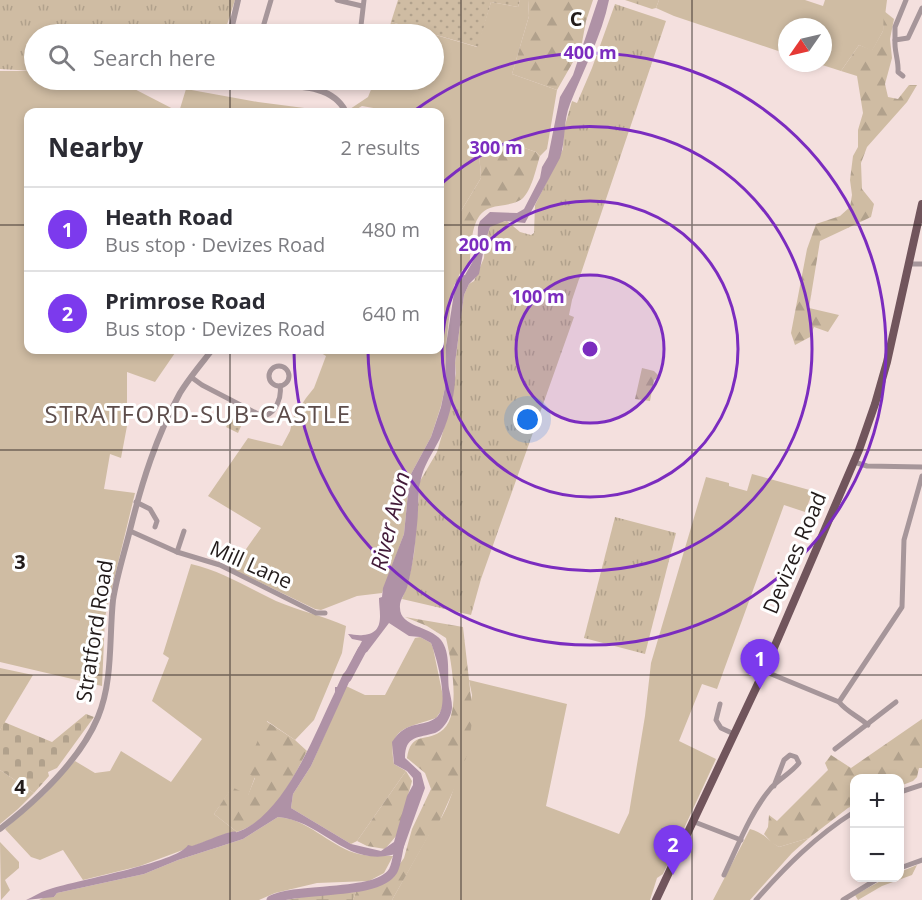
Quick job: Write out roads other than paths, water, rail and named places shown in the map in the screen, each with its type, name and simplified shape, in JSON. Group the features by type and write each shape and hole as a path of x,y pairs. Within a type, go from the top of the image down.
{"main road":[{"name":"Devizes Road","path":"656,900 764,671 854,462 878,394 922,204"}],"street":[{"path":"232,24 238,0"},
{"path":"264,24 271,0"},
{"path":"338,0 362,3 361,24"},
{"path":"903,76 898,72 899,62 894,49 895,27 906,0"},
{"path":"895,40 908,38 922,8"},
{"path":"314,90 334,99 342,108"},
{"path":"909,264 922,264"},
{"name":"Stratford Road","path":"0,829 32,804 49,786 78,750 97,719 106,690 118,568 130,531 136,502 161,430 181,392 209,354"},
{"path":"191,377 211,390 265,416 274,410 281,393 280,386"},
{"path":"854,462 867,465 922,467"},
{"path":"839,702 902,607 904,540 922,476"},
{"path":"136,502 153,512 157,521 155,527"},
{"name":"Mill Lane","path":"130,531 177,552 220,565 316,613 325,613"},
{"path":"177,552 184,531"},
{"path":"764,671 839,702 845,710 858,716 868,725"},
{"path":"835,749 896,702"},
{"path":"720,704 716,720 721,728 734,734"},
{"path":"724,875 760,802 800,763 796,757 790,755 784,759 774,786"},
{"path":"904,791 922,786 922,778"},
{"path":"756,900 805,849 850,815"},
{"path":"692,821 741,840"},
{"path":"904,867 922,860"},
{"path":"843,900 872,882"}],"waterway":[{"name":"River Avon","path":"347,678 362,650"},
{"name":"River Avon","path":"271,900 300,893 371,885 384,879 393,871 400,843"}],"place":[{"name":"Heath Road","path":"760,689"},
{"name":"Primrose Road","path":"673,875"}],"district":[{"name":"STRATFORD-SUB-CASTLE","path":"198,415"}]}
